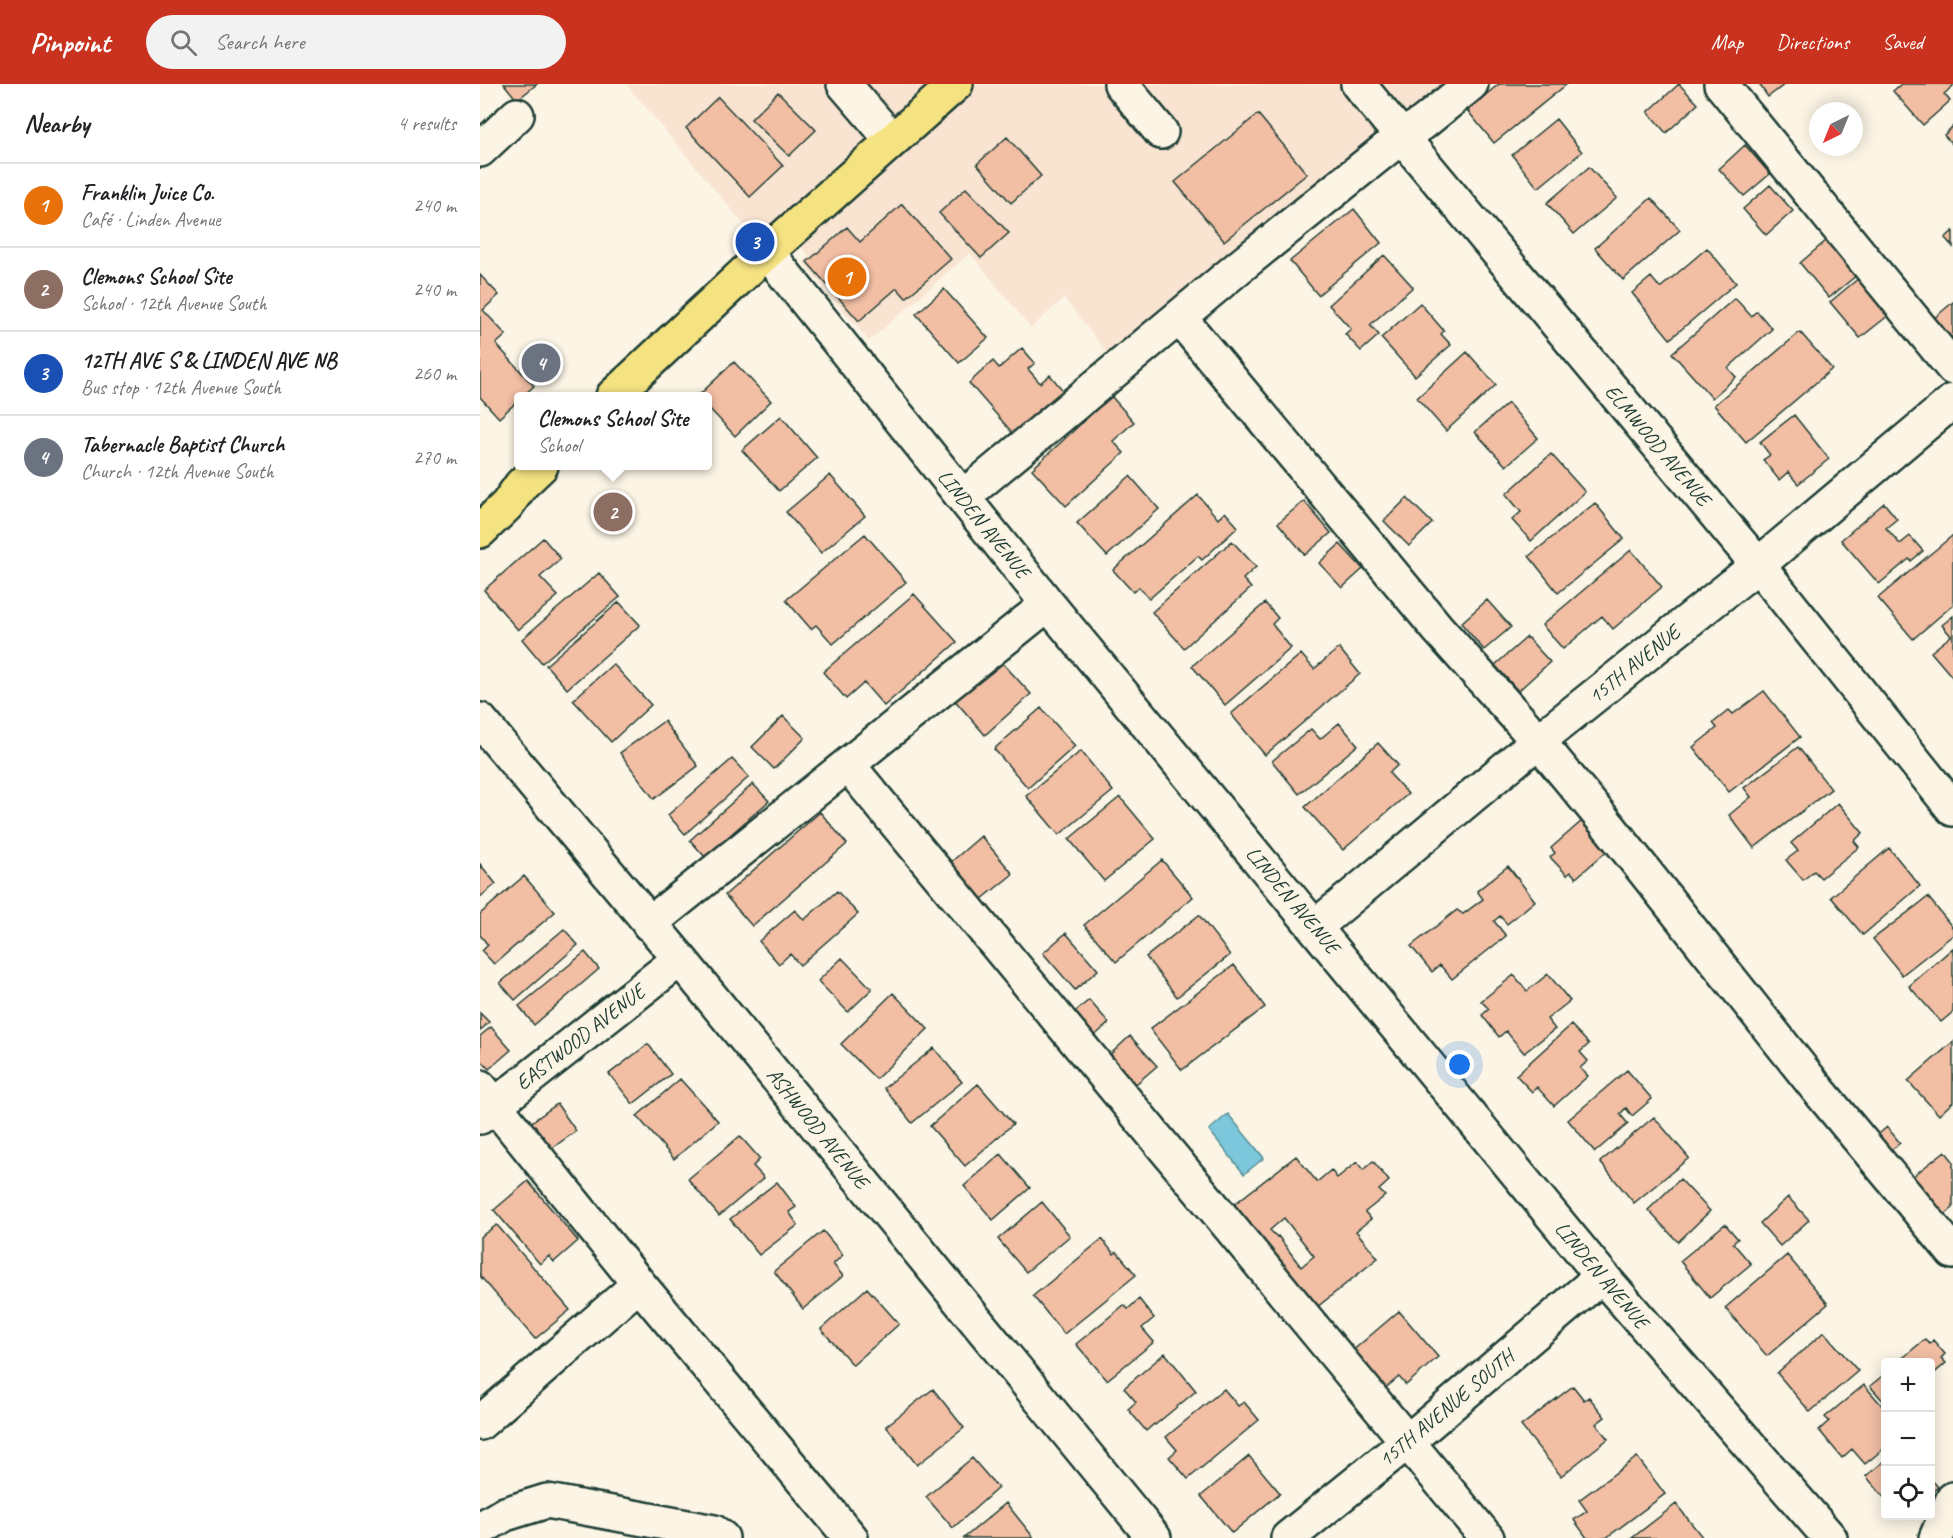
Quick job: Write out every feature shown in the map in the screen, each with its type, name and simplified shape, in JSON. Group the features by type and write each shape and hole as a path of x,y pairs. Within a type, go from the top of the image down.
{"main road":[{"path":"617,392 767,252 956,84"},
{"path":"480,509 497,494 531,475"},
{"path":"480,531 507,506 531,475"}],"street":[{"path":"844,84 892,140"},
{"path":"1121,84 1161,132"},
{"name":"ELMWOOD AVENUE","path":"1358,84 1758,565 1953,809"},
{"path":"963,497 1179,317 1401,137 1423,123 1471,84"},
{"path":"1721,84 1953,368"},
{"path":"480,150 517,115"},
{"name":"LINDEN AVENUE","path":"767,252 1048,604 1602,1276 1830,1538"},
{"path":"1179,317 1438,628 1538,741 1611,829 1815,1086 1953,1252"},
{"name":"15TH AVENUE","path":"1316,927 1538,741 1758,565 1953,401"},
{"path":"649,924 1048,604"},
{"name":"ASHWOOD AVENUE","path":"480,720 680,959 1154,1538"},
{"path":"848,765 1487,1538"},
{"name":"EASTWOOD AVENUE","path":"485,1103 680,959"},
{"path":"485,1103 851,1538"},
{"name":"15TH AVENUE SOUTH","path":"1288,1538 1407,1442 1602,1276"},
{"path":"480,1424 639,1284"},
{"path":"1936,1538 1953,1499"},
{"path":"480,1529 505,1514 547,1500 714,1532 722,1538"}],"shaded area":[{"path":"626,84 1471,84 1118,367 1064,298 1031,328 970,253 869,341 803,262 809,256 790,233 767,252"}],"water":[{"path":"1228,1114 1264,1158 1244,1174 1209,1130"}],"building":[{"path":"504,84 537,84 517,100"},
{"path":"1499,84 1567,84 1494,143 1467,110"},
{"path":"1679,84 1698,104 1666,133 1648,112"},
{"path":"1759,84 1785,84 1768,97"},
{"path":"1901,84 1953,84 1953,86 1944,94 1950,101 1923,125 1893,91"},
{"path":"778,92 816,130 789,156 751,119"},
{"path":"718,97 783,166 750,197 686,128"},
{"path":"1258,114 1307,174 1224,241 1175,182"},
{"path":"1556,119 1582,152 1538,188 1512,155"},
{"path":"1953,126 1953,145 1944,135"},
{"path":"1007,137 1041,176 1011,203 977,164"},
{"path":"1745,145 1770,174 1744,196 1719,169"},
{"path":"1589,167 1617,198 1574,234 1547,203"},
{"path":"1770,185 1793,211 1766,235 1743,209"},
{"path":"966,188 1009,233 981,258 939,213"},
{"path":"1651,198 1680,230 1623,280 1595,248"},
{"path":"902,204 951,259 906,298 897,288 859,321 807,262 847,227 860,242"},
{"path":"1354,209 1381,243 1318,295 1290,261"},
{"path":"1953,231 1953,247 1945,238"},
{"path":"1827,240 1857,275 1829,298 1800,263"},
{"path":"1707,248 1736,283 1670,339 1632,293 1651,277 1660,288"},
{"path":"1384,255 1413,287 1370,325 1379,335 1361,351 1345,334 1351,329 1329,305"},
{"path":"480,275 499,295 483,310 506,335 496,344 534,386 527,392 514,392 514,404 499,418 480,397"},
{"path":"1859,278 1889,315 1860,338 1830,302"},
{"path":"944,289 988,338 959,363 916,314"},
{"path":"1735,298 1751,316 1757,311 1772,329 1728,368 1736,377 1712,398 1672,353"},
{"path":"1953,302 1953,358 1926,325"},
{"path":"1420,303 1444,331 1441,334 1451,345 1415,376 1381,338"},
{"path":"1800,332 1832,369 1746,442 1714,405"},
{"path":"1022,348 1035,363 1028,369 1040,383 1050,375 1066,394 1016,437 969,383 993,361 999,368"},
{"path":"1467,352 1496,385 1446,431 1417,398"},
{"path":"734,362 771,401 735,436 712,411 712,392 702,392"},
{"path":"1111,396 1134,422 1113,441 1124,453 1066,506 1032,469"},
{"path":"1508,403 1538,438 1506,466 1475,432"},
{"path":"1794,415 1829,459 1798,484 1788,472 1779,480 1763,460 1770,455 1760,442"},
{"path":"781,416 817,458 779,491 742,450"},
{"path":"1551,454 1585,492 1531,541 1512,520 1521,512 1506,494"},
{"path":"830,475 865,516 821,553 786,512"},
{"path":"1130,476 1159,509 1107,556 1077,523"},
{"path":"1198,495 1218,519 1225,512 1238,527 1202,560 1198,556 1149,599 1139,587 1133,592 1113,570"},
{"path":"1407,498 1432,523 1409,546 1384,521"},
{"path":"1304,501 1331,533 1305,555 1278,523"},
{"path":"1595,503 1624,539 1558,593 1529,556"},
{"path":"1884,503 1897,519 1886,528 1900,544 1910,536 1923,551 1911,561 1909,559 1879,584 1841,540"},
{"path":"865,534 906,582 833,644 816,625 811,629 786,600"},
{"path":"1953,535 1953,605 1913,639 1878,598"},
{"path":"543,538 561,559 540,577 558,596 518,630 484,590"},
{"path":"1232,541 1256,567 1243,579 1251,588 1184,648 1152,612"},
{"path":"1340,544 1363,569 1342,588 1319,563"},
{"path":"1631,550 1662,587 1613,629 1602,616 1563,649 1542,625"},
{"path":"599,573 620,597 542,663 522,639"},
{"path":"914,594 957,642 884,706 864,683 846,699 823,672"},
{"path":"1487,600 1511,627 1484,650 1461,623"},
{"path":"619,602 640,625 567,689 546,665"},
{"path":"1265,603 1278,618 1272,624 1291,648 1225,705 1192,666"},
{"path":"1953,616 1953,678 1931,652 1951,636 1942,625"},
{"path":"1527,637 1550,662 1518,691 1495,665"},
{"path":"1339,648 1360,674 1265,755 1231,714 1301,654 1314,669"},
{"path":"997,657 1031,694 985,735 952,697"},
{"path":"613,664 651,705 611,742 573,700"},
{"path":"1764,691 1800,737 1729,792 1693,747 1717,728 1713,723 1729,710 1733,714"},
{"path":"1041,708 1075,746 1028,788 994,749"},
{"path":"783,716 805,738 774,769 752,747"},
{"path":"664,721 698,766 654,799 620,753"},
{"path":"1339,723 1358,745 1299,794 1272,761 1311,729 1320,739"},
{"path":"1378,743 1398,765 1389,773 1408,794 1343,850 1305,807"},
{"path":"1798,747 1831,789 1754,848 1729,815 1751,797 1744,788"},
{"path":"1081,751 1113,791 1059,835 1026,796"},
{"path":"732,759 749,777 685,834 668,815"},
{"path":"753,784 769,801 705,857 690,840"},
{"path":"1120,797 1155,839 1104,881 1069,839"},
{"path":"1838,803 1863,833 1854,841 1859,847 1821,878 1814,871 1803,880 1786,860 1798,851 1791,843"},
{"path":"820,812 847,844 752,926 725,895"},
{"path":"1583,820 1609,849 1576,878 1571,872 1567,875 1550,857 1555,853 1551,848"},
{"path":"981,836 1013,874 982,899 951,862"},
{"path":"1889,848 1920,886 1863,935 1831,897"},
{"path":"1162,860 1193,897 1116,962 1084,925"},
{"path":"480,864 496,884 480,897"},
{"path":"1508,866 1535,901 1507,924 1500,916 1494,921 1506,936 1452,979 1440,965 1432,972 1411,946 1457,910 1463,914 1483,899 1477,891"},
{"path":"524,876 555,912 494,964 482,951 488,945 480,935 480,914"},
{"path":"837,891 858,914 800,965 790,954 779,964 759,941 795,910 804,920"},
{"path":"1928,897 1953,928 1953,935 1902,975 1873,939"},
{"path":"1199,915 1230,955 1177,997 1146,957"},
{"path":"564,929 578,945 515,1000 500,983"},
{"path":"1066,933 1098,970 1075,990 1043,953"},
{"path":"1953,948 1953,1012 1941,1022 1909,986"},
{"path":"585,952 599,969 534,1025 519,1006"},
{"path":"842,958 872,989 848,1012 818,981"},
{"path":"1234,965 1265,1007 1182,1070 1150,1029"},
{"path":"1548,974 1570,1001 1547,1019 1555,1029 1524,1053 1506,1031 1499,1037 1482,1015 1489,1009 1481,1001 1514,975 1527,991"},
{"path":"893,993 928,1029 876,1079 841,1044"},
{"path":"1089,1000 1109,1023 1091,1039 1070,1016"},
{"path":"480,1013 489,1022 480,1031"},
{"path":"1571,1025 1589,1044 1580,1052 1588,1061 1580,1068 1588,1076 1554,1106 1537,1087 1532,1092 1516,1075"},
{"path":"491,1027 511,1050 489,1069 480,1059 480,1036"},
{"path":"1130,1036 1157,1066 1130,1089 1104,1060"},
{"path":"1953,1042 1953,1102 1939,1115 1908,1081"},
{"path":"648,1044 671,1074 633,1104 609,1074"},
{"path":"934,1048 962,1082 912,1123 884,1088"},
{"path":"1627,1070 1652,1099 1632,1116 1626,1108 1620,1114 1628,1124 1595,1152 1568,1120"},
{"path":"680,1079 718,1121 674,1159 637,1116"},
{"path":"978,1084 1013,1124 965,1166 930,1126"},
{"path":"557,1104 576,1131 548,1151 529,1124"},
{"path":"1654,1117 1689,1158 1634,1203 1600,1162"},
{"path":"1887,1127 1900,1143 1886,1154 1873,1139"},
{"path":"740,1136 760,1159 753,1166 764,1178 719,1216 688,1179"},
{"path":"1945,1151 1953,1161 1953,1208 1943,1216 1912,1177"},
{"path":"1001,1154 1030,1188 993,1220 964,1186"},
{"path":"1296,1156 1317,1182 1331,1170 1337,1178 1357,1162 1363,1170 1373,1161 1389,1181 1379,1190 1385,1196 1365,1212 1371,1219 1356,1231 1378,1258 1311,1312 1228,1209","holes":["1284,1218 1314,1256 1301,1267 1278,1236 1270,1230"]},
{"path":"1680,1179 1710,1211 1678,1242 1648,1210"},
{"path":"528,1181 578,1241 554,1262 549,1256 540,1264 494,1210"},
{"path":"777,1182 796,1207 789,1212 798,1225 759,1255 730,1219"},
{"path":"1788,1197 1809,1220 1780,1246 1760,1223"},
{"path":"1042,1202 1070,1236 1026,1272 998,1239"},
{"path":"1725,1224 1738,1239 1733,1243 1751,1264 1710,1298 1680,1261"},
{"path":"497,1225 570,1310 535,1339 480,1276 480,1237"},
{"path":"823,1231 843,1255 833,1264 843,1276 803,1309 774,1271"},
{"path":"1102,1239 1114,1254 1117,1252 1136,1275 1064,1334 1033,1296"},
{"path":"1787,1255 1828,1304 1767,1356 1725,1308"},
{"path":"867,1288 899,1324 853,1365 821,1329"},
{"path":"1139,1299 1154,1318 1142,1328 1154,1342 1107,1380 1076,1344 1124,1305 1128,1309"},
{"path":"1399,1311 1438,1357 1406,1385 1399,1377 1383,1390 1351,1352"},
{"path":"1824,1332 1858,1371 1810,1412 1777,1373"},
{"path":"1925,1339 1930,1344 1933,1340 1945,1354 1941,1358 1946,1363 1935,1373 1935,1358 1903,1358"},
{"path":"1165,1353 1196,1391 1146,1431 1128,1409 1136,1402 1124,1388"},
{"path":"1881,1377 1881,1398 1870,1386"},
{"path":"1864,1385 1881,1404 1881,1451 1865,1464 1852,1449 1842,1458 1819,1430 1829,1421 1825,1417"},
{"path":"1573,1386 1584,1400 1589,1397 1605,1417 1596,1424 1608,1439 1561,1476 1521,1426"},
{"path":"933,1389 964,1428 917,1465 886,1426"},
{"path":"1224,1389 1238,1406 1244,1402 1259,1420 1188,1479 1169,1457 1177,1450 1166,1437"},
{"path":"1249,1456 1280,1493 1232,1533 1201,1496"},
{"path":"1637,1457 1665,1494 1606,1538 1587,1538 1574,1520 1587,1511 1579,1500"},
{"path":"972,1458 998,1488 953,1528 926,1497"},
{"path":"1881,1464 1881,1494 1866,1476"},
{"path":"1006,1503 1034,1538 964,1538"},
{"path":"1676,1504 1703,1538 1632,1538"}],"place":[{"name":"12TH AVE S & LINDEN AVE NB","path":"755,242"},
{"name":"Franklin Juice Co.","path":"847,277"},
{"name":"Tabernacle Baptist Church","path":"541,363"},
{"name":"Clemons School Site","path":"613,512"}]}
